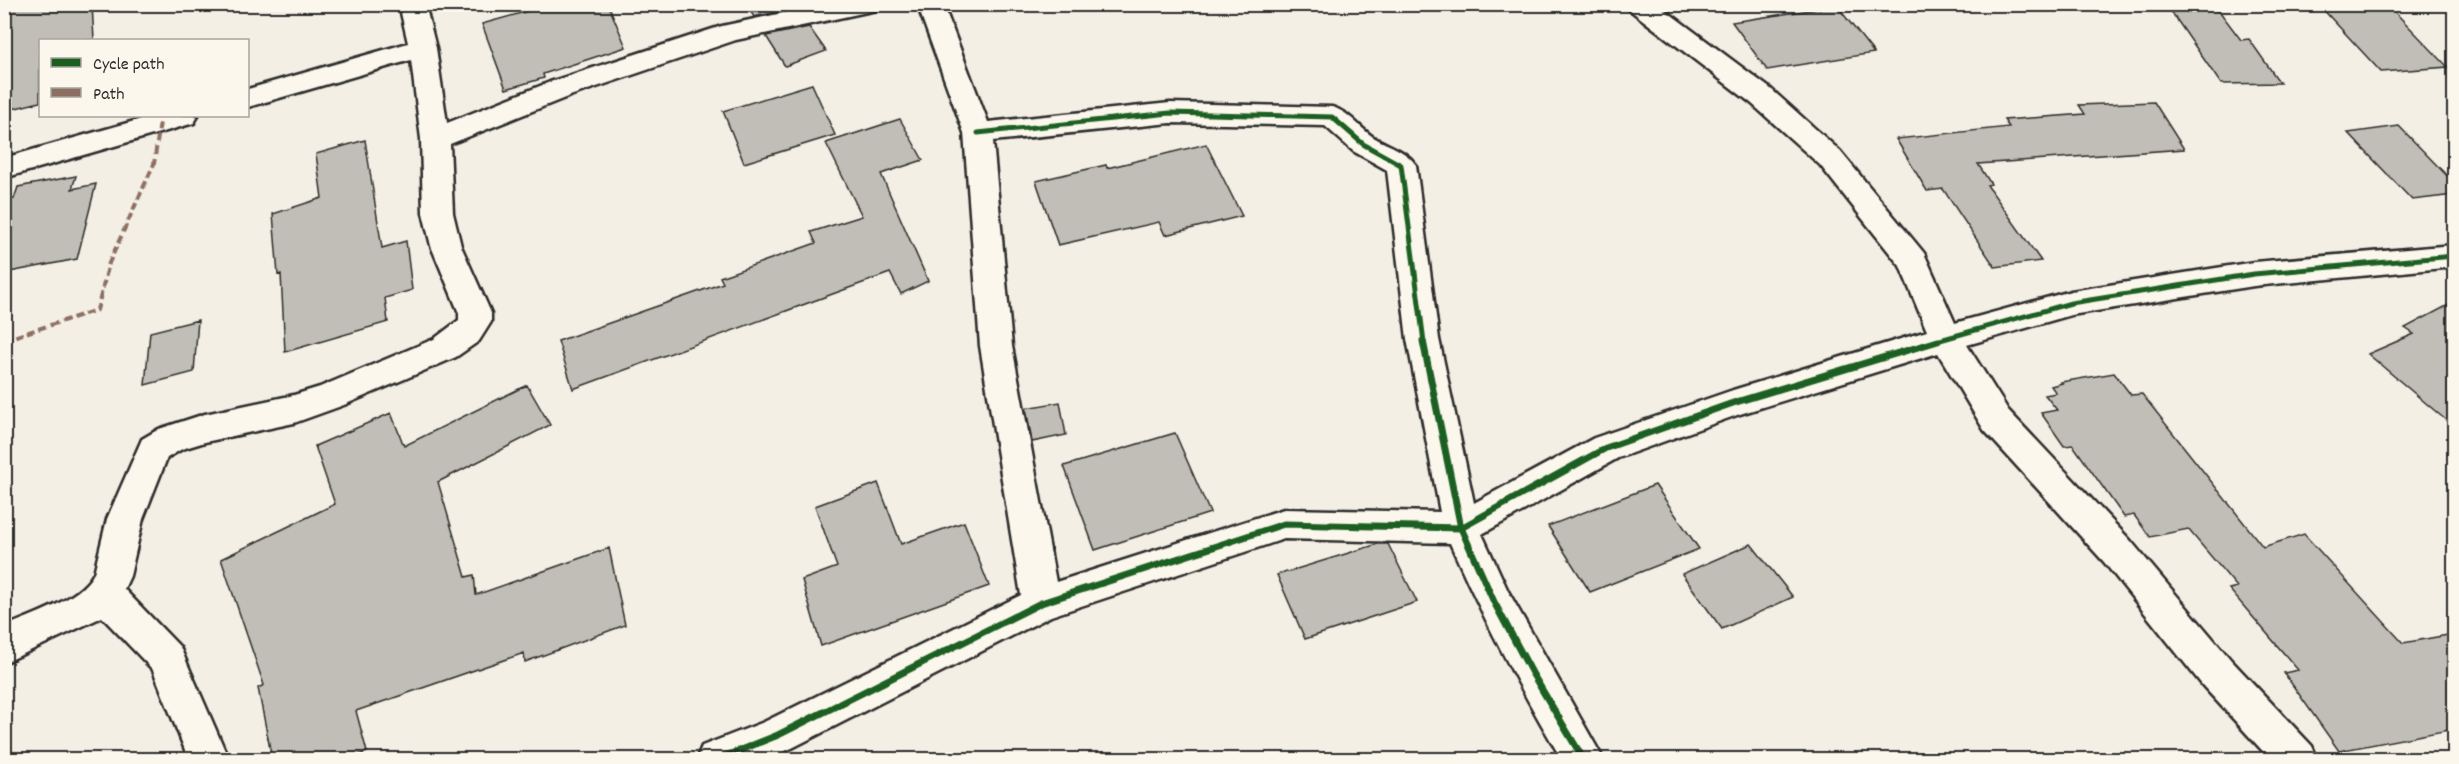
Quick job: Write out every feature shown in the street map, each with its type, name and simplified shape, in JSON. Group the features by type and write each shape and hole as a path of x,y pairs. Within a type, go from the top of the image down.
{"street":[{"path":"4,646 90,604 103,593 112,576 125,519 154,449 171,439 205,428 294,410 332,396 445,348 468,332 475,322 475,313 446,246 438,213 435,139 423,48 412,4"},
{"path":"435,139 560,89 731,32 867,4"},
{"path":"930,4 978,133 996,346 1041,603"},
{"path":"1639,4 1761,96 1830,158 1913,261 1946,339 1996,420 2117,551 2217,673 2298,759"},
{"path":"249,98 423,48"},
{"path":"978,133 1170,113 1332,117 1362,144 1401,165 1423,339 1461,528 1494,602 1532,673 1584,759"},
{"path":"4,168 181,117"},
{"path":"716,759 778,735 1041,603 1284,525 1461,528 1606,448 1744,399 1867,361 2071,303 2254,274 2454,256"},
{"path":"103,593 167,659 209,759"}],"building":[{"path":"4,4 92,4 94,39 39,39 39,102 4,111"},
{"path":"530,4 608,4 626,47 543,74 544,78 506,89 482,24 532,10"},
{"path":"746,4 794,4 796,8 754,17"},
{"path":"2166,4 2214,4 2241,40 2249,39 2280,83 2221,84"},
{"path":"2318,4 2387,4 2448,67 2381,72"},
{"path":"1837,6 1874,53 1767,70 1732,22"},
{"path":"809,27 826,51 785,66 766,36"},
{"path":"812,84 835,135 744,163 723,111"},
{"path":"2154,102 2184,149 1978,164 1991,184 1987,185 2041,261 1995,267 1943,189 1927,191 1896,139 2009,127 2004,120 2085,114 2079,105"},
{"path":"900,119 923,160 881,174 928,281 901,294 890,273 573,389 558,341 723,283 720,277 816,243 811,232 862,216 826,143"},
{"path":"2399,126 2454,183 2454,195 2412,200 2348,133"},
{"path":"365,140 382,248 406,241 412,290 385,298 388,322 285,352 281,274 278,275 273,214 322,198 316,154"},
{"path":"1206,144 1242,216 1165,235 1159,222 1058,245 1036,181 1106,165 1107,168"},
{"path":"76,176 72,189 96,184 77,259 4,273 4,201 14,199 18,187"},
{"path":"2454,302 2454,427 2368,354 2414,334 2405,328"},
{"path":"198,320 194,372 145,385 150,332"},
{"path":"2114,373 2131,395 2142,394 2263,547 2304,534 2403,643 2454,634 2454,729 2339,751 2284,673 2298,670 2229,589 2237,587 2188,529 2150,537 2134,515 2124,517 2073,445 2064,446 2041,413 2057,410 2045,395 2056,393 2051,386 2061,382"},
{"path":"527,385 550,425 438,482 466,577 474,575 476,595 609,548 625,625 525,662 524,653 356,711 367,752 349,759 272,759 258,688 264,685 221,559 335,504 315,446 391,413 404,446"},
{"path":"1060,402 1066,435 1032,442 1026,408"},
{"path":"1175,433 1210,513 1095,550 1064,466"},
{"path":"878,483 901,544 964,522 989,586 821,646 802,580 837,567 815,506"},
{"path":"1655,485 1699,549 1590,592 1548,526"},
{"path":"1378,544 1388,544 1417,602 1305,639 1277,575"},
{"path":"1751,544 1793,597 1722,629 1682,574"}],"marked path":[{"path":"4,340 97,310 109,263 154,164 160,122"}],"cycle path":[{"path":"978,133 1170,113 1332,117 1363,144 1401,165 1423,339 1461,528 1494,602 1532,673 1584,760"},
{"path":"716,760 778,735 1041,603 1284,524 1461,528 1606,448 1733,403 1867,361 2071,303 2254,274 2454,256"}]}
